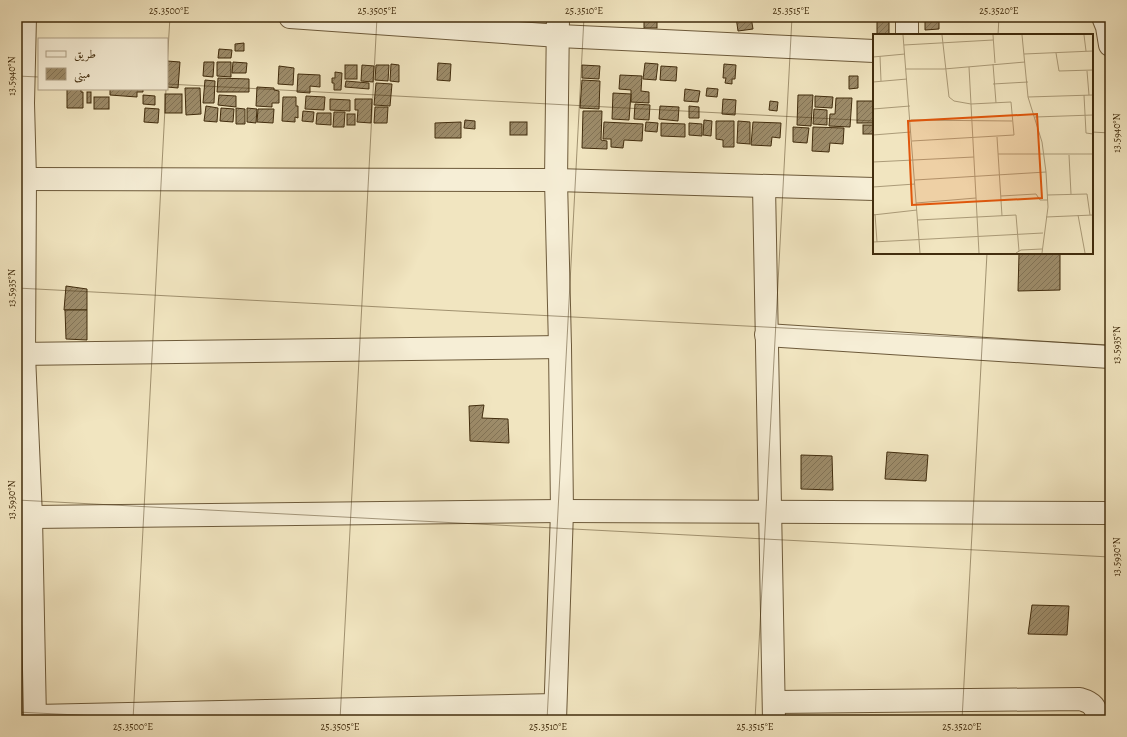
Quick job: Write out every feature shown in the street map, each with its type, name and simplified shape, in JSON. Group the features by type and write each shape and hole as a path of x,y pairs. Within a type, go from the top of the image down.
{"street":[{"path":"25,17 20,103 25,179 20,354 30,517 24,554 35,718 555,713 562,511 556,180 559,26"},
{"path":"290,17 559,26 873,51"},
{"path":"907,17 907,34"},
{"path":"25,179 556,180 873,189"},
{"path":"764,186 774,711 1080,699 1088,701 1095,708 1099,720"},
{"path":"766,335 1110,357"},
{"path":"20,354 560,347"},
{"path":"30,517 562,511 1110,513"}],"building":[{"path":"644,17 657,17 657,28 644,28"},
{"path":"736,17 751,17 753,29 738,31"},
{"path":"925,17 939,17 939,29 925,30"},
{"path":"877,19 889,20 889,34 877,34"},
{"path":"244,43 244,51 235,51 235,44"},
{"path":"219,49 232,50 231,58 218,58"},
{"path":"168,61 180,62 178,88 168,87"},
{"path":"204,62 214,62 213,77 203,76"},
{"path":"217,62 231,62 231,77 217,76"},
{"path":"233,62 247,63 246,73 232,73"},
{"path":"438,63 451,64 450,81 437,80"},
{"path":"645,63 658,64 656,80 643,79"},
{"path":"391,64 399,65 399,82 390,81"},
{"path":"724,64 736,65 735,79 732,79 732,84 725,83 726,78 723,78"},
{"path":"345,65 357,65 357,79 345,79"},
{"path":"362,65 374,66 373,82 361,81"},
{"path":"376,65 389,65 388,81 375,80"},
{"path":"582,65 600,66 599,79 582,78"},
{"path":"279,66 294,68 293,85 278,84"},
{"path":"661,66 677,67 676,81 660,80"},
{"path":"335,72 342,73 341,90 334,90 332,78 335,78"},
{"path":"298,74 320,75 320,87 310,86 310,93 297,92"},
{"path":"620,75 642,76 641,91 649,92 649,103 631,102 631,90 619,89"},
{"path":"849,76 858,76 858,88 849,89"},
{"path":"218,78 249,79 249,92 217,92"},
{"path":"205,80 215,81 214,103 203,103"},
{"path":"582,80 600,81 599,109 580,108"},
{"path":"346,81 369,83 369,89 345,87"},
{"path":"376,83 392,84 390,106 374,105"},
{"path":"257,87 274,88 274,90 279,91 279,103 272,103 272,107 256,106"},
{"path":"185,88 200,88 201,114 186,115"},
{"path":"707,88 718,89 717,97 706,96"},
{"path":"685,89 700,91 698,102 684,101"},
{"path":"67,90 81,90 81,92 83,92 83,108 67,108"},
{"path":"110,90 143,90 143,92 137,92 137,97 110,95"},
{"path":"87,92 91,92 91,103 87,103"},
{"path":"613,93 631,94 629,120 612,119"},
{"path":"165,94 182,94 182,113 165,113"},
{"path":"143,95 155,96 155,105 143,104"},
{"path":"219,95 236,96 236,107 218,105"},
{"path":"798,95 813,95 811,126 797,125"},
{"path":"306,96 325,97 324,110 305,109"},
{"path":"815,96 833,97 832,108 815,107"},
{"path":"94,97 109,97 109,109 94,109"},
{"path":"283,97 296,97 298,118 295,117 295,122 282,121"},
{"path":"836,98 852,98 850,127 829,126 830,114 835,114"},
{"path":"330,99 350,100 350,111 330,110"},
{"path":"355,99 372,99 371,123 357,122 358,110 355,110"},
{"path":"723,99 736,100 735,115 722,114"},
{"path":"770,101 778,102 777,111 769,110"},
{"path":"857,101 873,101 873,123 857,123"},
{"path":"635,104 650,105 649,120 634,119"},
{"path":"206,106 218,108 217,122 204,121"},
{"path":"660,106 679,107 678,121 659,119"},
{"path":"689,106 699,107 699,118 689,118"},
{"path":"375,107 388,107 387,123 374,123"},
{"path":"145,108 159,109 158,123 144,122"},
{"path":"221,108 234,109 233,122 220,121"},
{"path":"236,108 245,109 245,124 236,124"},
{"path":"247,108 257,109 256,123 247,122"},
{"path":"258,109 274,109 273,123 257,122"},
{"path":"814,109 827,110 827,125 813,124"},
{"path":"303,111 314,112 313,122 302,121"},
{"path":"583,111 602,111 601,140 607,141 607,149 582,148"},
{"path":"334,112 345,112 344,127 333,127"},
{"path":"317,113 331,113 331,125 316,124"},
{"path":"347,114 355,114 355,125 347,125"},
{"path":"465,120 475,121 475,129 464,128"},
{"path":"704,120 712,121 711,136 703,135"},
{"path":"716,121 734,121 734,147 723,147 723,140 716,139"},
{"path":"738,121 750,122 750,144 737,143"},
{"path":"461,122 461,138 435,138 435,123"},
{"path":"510,122 527,122 527,135 510,135"},
{"path":"604,122 643,124 642,141 624,140 623,148 611,147 611,139 603,139"},
{"path":"646,122 658,123 657,132 645,131"},
{"path":"753,122 781,123 780,138 772,137 771,146 751,145"},
{"path":"661,123 685,124 685,137 661,136"},
{"path":"689,123 702,124 702,136 689,135"},
{"path":"863,125 873,125 873,134 863,134"},
{"path":"793,127 809,128 807,143 793,142"},
{"path":"813,127 844,128 843,144 830,143 829,152 812,151"},
{"path":"1019,254 1060,254 1060,290 1018,291"},
{"path":"66,286 87,289 87,310 64,310"},
{"path":"65,310 87,310 87,340 66,339"},
{"path":"484,405 482,418 508,419 509,443 470,441 469,406"},
{"path":"887,452 928,455 926,481 885,479"},
{"path":"801,455 832,456 833,490 801,489"},
{"path":"1032,605 1069,606 1067,635 1028,634"}]}
